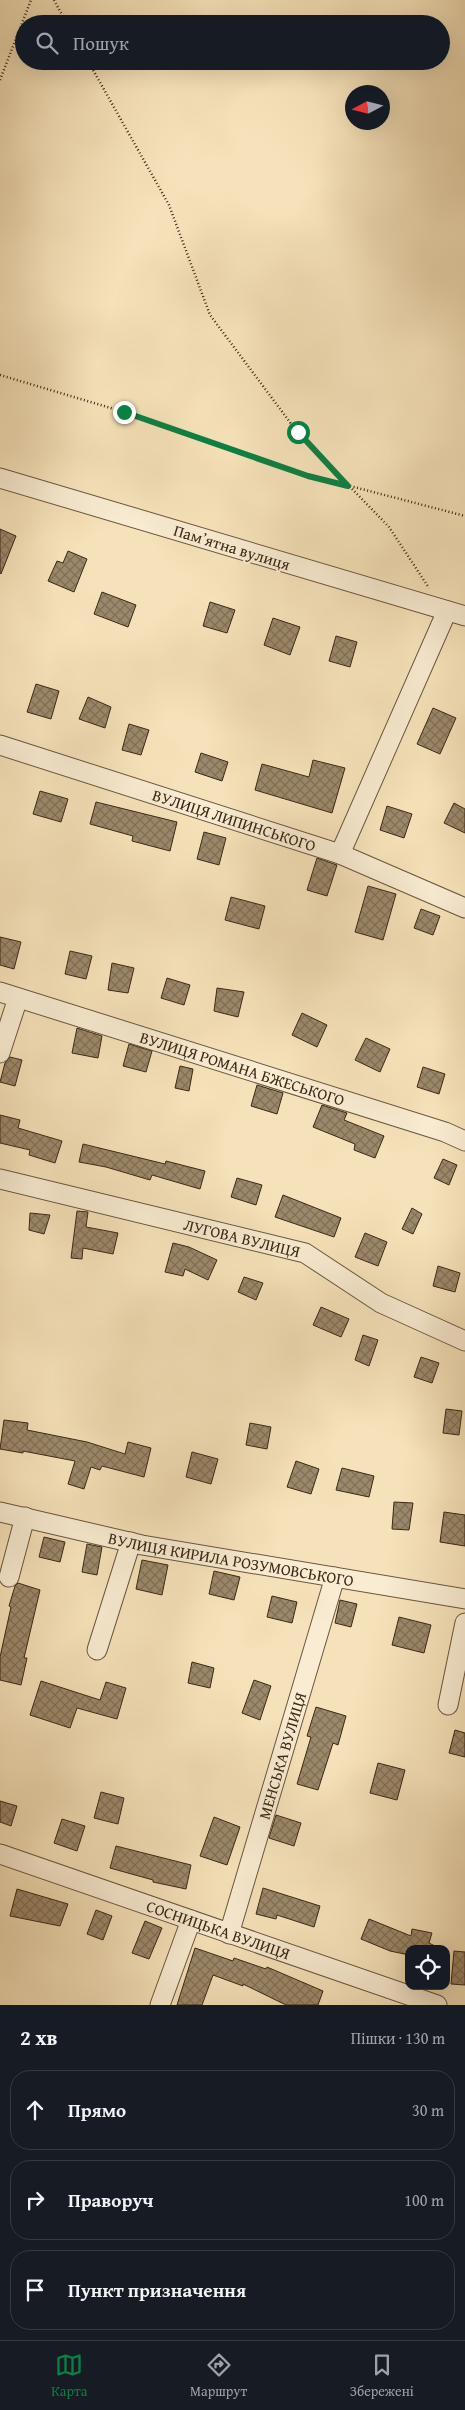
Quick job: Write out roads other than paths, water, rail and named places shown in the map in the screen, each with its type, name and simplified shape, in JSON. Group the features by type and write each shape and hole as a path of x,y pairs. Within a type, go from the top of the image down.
{"street":[{"name":"Памʼятна вулиця","path":"0,478 465,616"},
{"path":"340,854 445,610"},
{"name":"ВУЛИЦЯ ЛИПИНСЬКОГО","path":"0,745 340,854 465,908"},
{"name":"ВУЛИЦЯ РОМАНА БЖЕСЬКОГО","path":"0,992 445,1132 465,1141"},
{"path":"0,1053 18,998"},
{"name":"ЛУГОВА ВУЛИЦЯ","path":"0,1179 305,1253 380,1303 465,1341"},
{"name":"ВУЛИЦЯ КИРИЛА РОЗУМОВСЬКОГО","path":"0,1512 131,1542 465,1599"},
{"path":"9,1576 25,1517"},
{"path":"97,1650 131,1542"},
{"name":"МЕНСЬКА ВУЛИЦЯ","path":"229,1934 335,1577"},
{"path":"448,1705 465,1623"},
{"name":"СОСНИЦЬКА ВУЛИЦЯ","path":"0,1854 437,2005"},
{"path":"160,2005 191,1920"}]}
